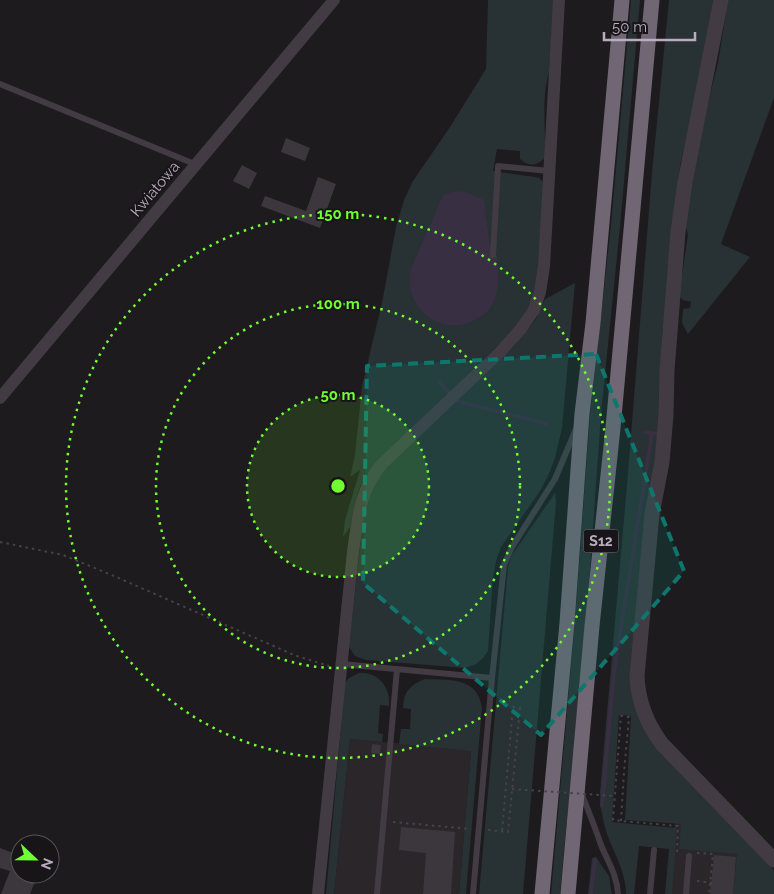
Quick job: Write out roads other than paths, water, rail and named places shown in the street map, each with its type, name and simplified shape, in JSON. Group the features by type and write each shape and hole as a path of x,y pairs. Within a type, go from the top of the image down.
{"highway":[{"name":"S12","path":"542,894 582,414 593,323 622,0"},
{"name":"S12","path":"568,894 652,0"}],"street":[{"name":"Kwiatowa","path":"0,398 334,0"},
{"path":"318,894 357,523 366,488 382,464 500,352 520,330 534,310 540,292 544,266 559,0"},
{"path":"721,0 685,182 678,232 662,462 652,514 637,682 638,697 646,718 662,744 774,860"}],"lane":[{"path":"0,84 197,164"},
{"path":"493,255 498,166 549,171"},
{"path":"473,894 504,565 512,547 555,479 582,414"},
{"path":"342,667 397,669 492,678"},
{"path":"377,894 397,669"},
{"path":"578,784 613,869 617,881 618,894"},
{"path":"650,894 654,850"},
{"path":"686,894 688,853"}],"waterway":[{"path":"439,382 457,401 547,424"},
{"path":"645,432 657,434"},
{"path":"602,806 614,672 652,433"},
{"path":"591,894 595,860"}]}
